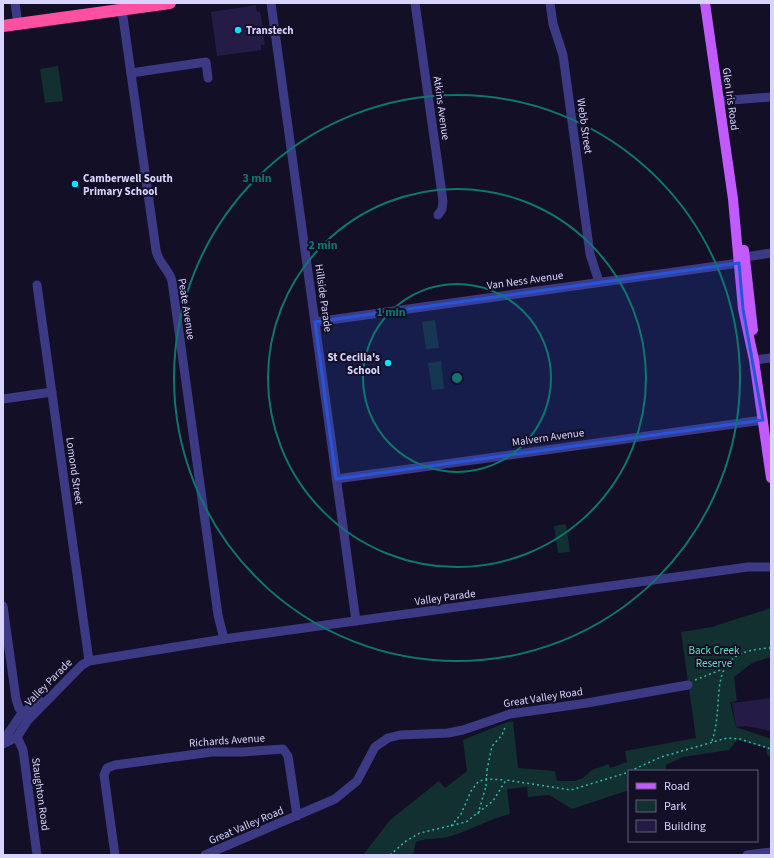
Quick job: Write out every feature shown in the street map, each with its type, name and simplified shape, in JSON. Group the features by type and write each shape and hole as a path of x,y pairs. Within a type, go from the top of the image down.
{"highway":[{"path":"3,26 170,3"}],"main road":[{"name":"Glen Iris Road","path":"705,3 742,260 751,303 754,360"},
{"name":"Glen Iris Road","path":"733,199 737,246 742,260 740,283 743,308 754,360 771,478"}],"street":[{"path":"15,3 18,24"},
{"name":"Hillside Parade","path":"271,3 356,621"},
{"name":"Atkins Avenue","path":"415,3 443,201 442,209 438,215"},
{"name":"Webb Street","path":"550,3 564,62 594,283"},
{"name":"Peate Avenue","path":"122,10 156,250 158,259 168,272 172,281 221,640"},
{"path":"132,73 206,62 208,78"},
{"path":"719,101 771,98"},
{"name":"Van Ness Avenue","path":"315,322 594,283 742,260 771,253"},
{"name":"Lomond Street","path":"37,285 88,658"},
{"path":"754,360 771,358"},
{"path":"3,399 52,392"},
{"name":"Malvern Avenue","path":"336,479 763,420"},
{"name":"Valley Parade","path":"3,741 25,716 74,666 88,658 132,650 145,650 221,640 748,567 771,561"},
{"name":"Valley Parade","path":"748,567 771,567"},
{"path":"3,606 16,699 25,716"},
{"name":"Great Valley Road","path":"205,855 335,799 350,788 361,775 375,747 383,740 400,735 458,732 510,714 688,685"},
{"name":"Valley Parade","path":"17,737 25,716"},
{"path":"3,744 17,737"},
{"name":"Staughton Road","path":"17,737 23,750 37,855"},
{"name":"Richards Avenue","path":"115,855 104,776 106,770 115,765 212,752 242,752 280,748 285,750 288,756 297,816"},
{"path":"747,855 771,852"}],"path":[{"path":"688,685 688,683 692,680 723,669 732,660 744,653 753,650 771,648"},
{"path":"712,742 717,724 723,669"},
{"path":"478,814 486,786 487,770 492,746 502,735 510,714"},
{"path":"632,770 661,757 712,742 733,738 771,749"},
{"path":"451,826 461,814 471,791 478,782 485,779 506,780 572,790 628,772"},
{"path":"390,855 406,841 420,833 460,824 478,814 493,801 506,780"}],"highlighted area":[{"path":"739,263 743,309 763,420 336,479 315,322"}],"green space":[{"path":"58,66 63,101 45,103 40,69"},
{"path":"435,320 439,348 426,349 422,322"},
{"path":"441,361 444,389 432,390 428,363"},
{"path":"566,524 570,552 558,553 554,526"},
{"name":"Back Creek Reserve","path":"771,608 771,657 752,663 734,677 737,701 730,702 736,727 771,739 771,757 767,755 766,748 737,740 729,750 683,757 666,765 664,770 628,770 628,790 572,809 549,795 528,797 527,787 507,789 510,814 451,836 416,842 413,855 363,855 390,820 439,781 445,788 467,771 463,740 502,724 513,721 518,768 555,771 557,781 575,781 583,778 592,770 609,764 610,768 627,762 625,751 696,738 681,632 712,627"}],"building":[{"name":"Transtech","path":"256,5 257,12 259,11 261,16 265,45 261,45 261,50 217,56 211,12"},
{"path":"771,698 771,731 746,726 736,727 732,703"}],"place":[{"name":"Transtech","path":"238,30"},
{"name":"Camberwell South Primary School","path":"75,184"},
{"name":"St Cecilia's School","path":"388,363"}]}
